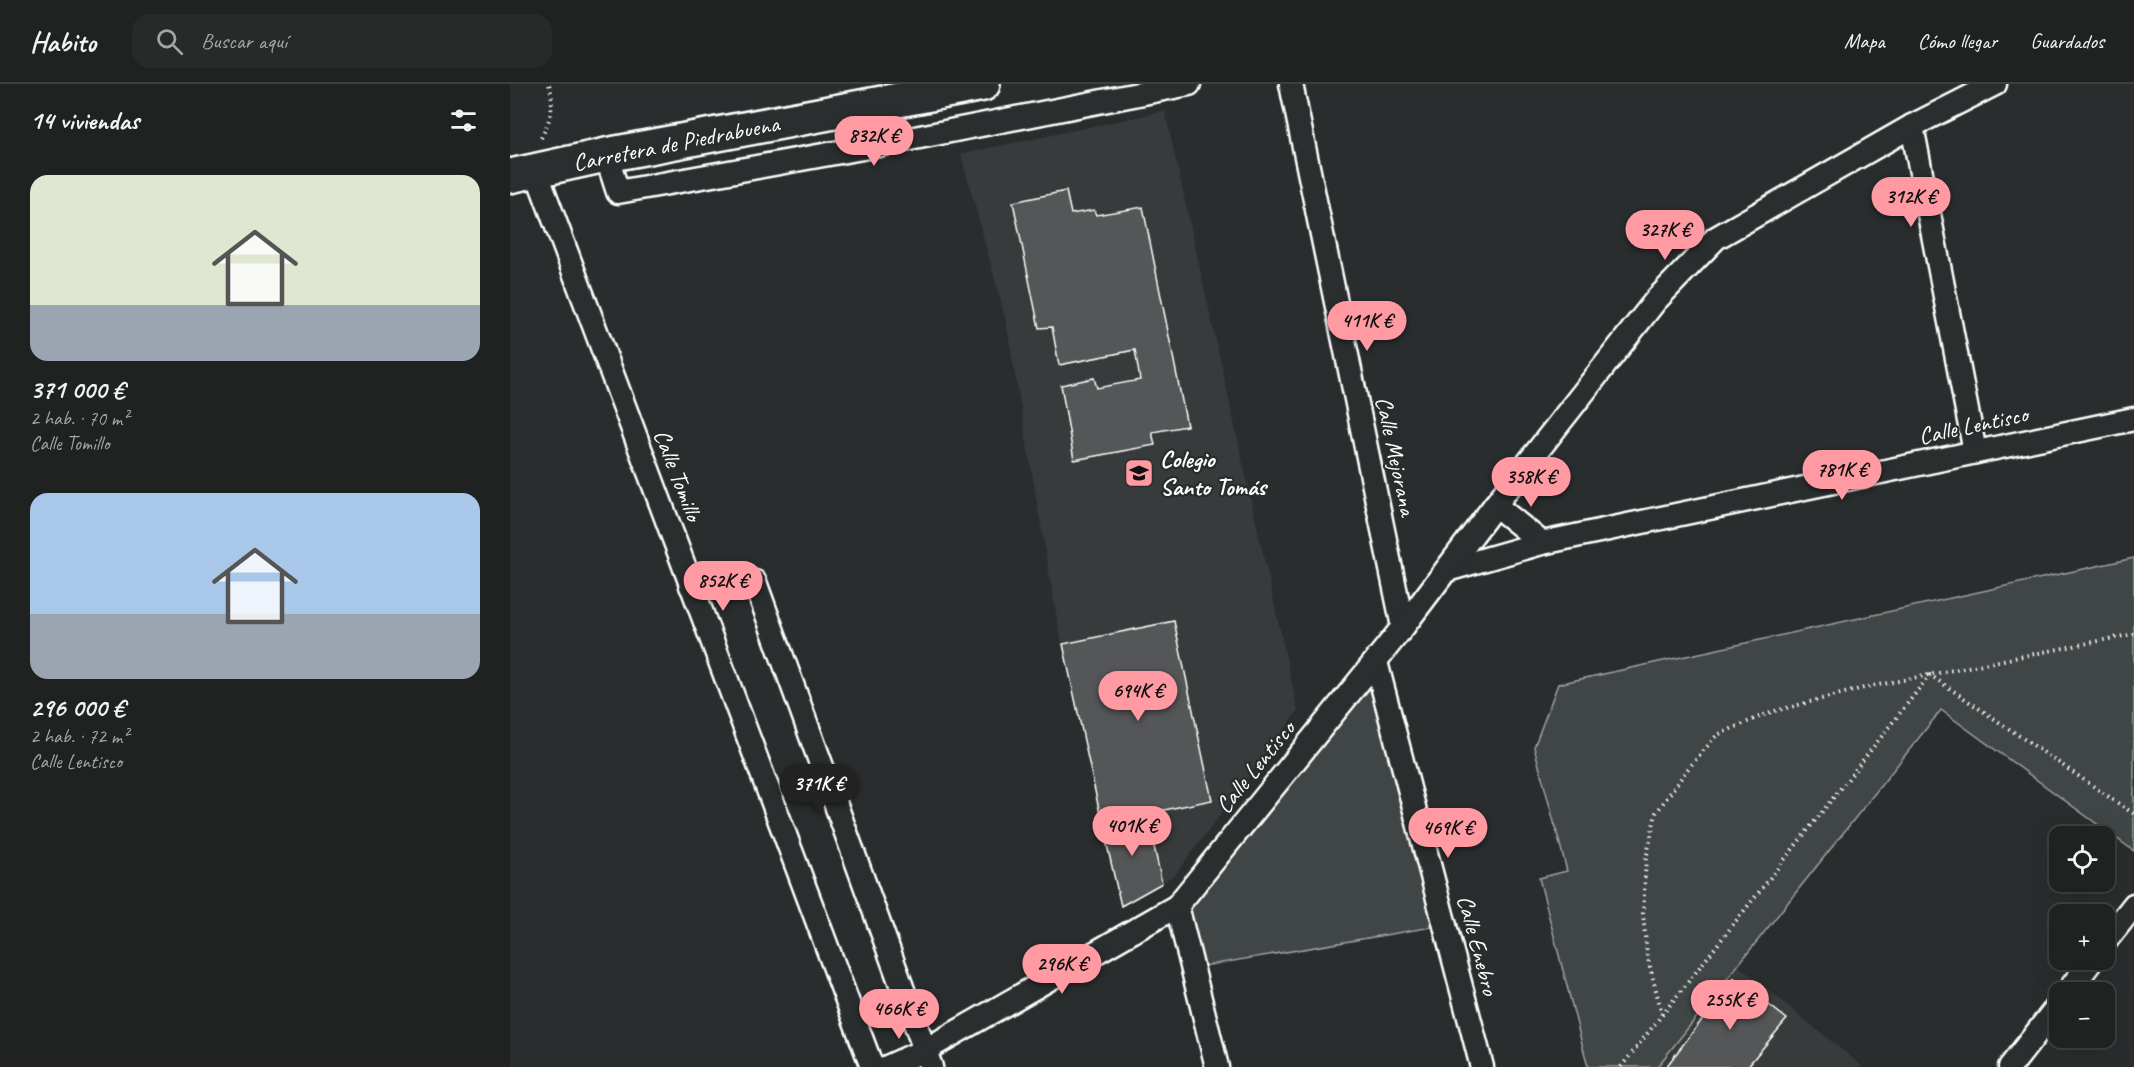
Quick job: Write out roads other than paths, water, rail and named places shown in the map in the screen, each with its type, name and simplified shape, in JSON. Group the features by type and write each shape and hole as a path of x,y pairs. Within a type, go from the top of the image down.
{"highway":[{"name":"Carretera de Piedrabuena","path":"523,174 606,155 871,107 983,84"}],"street":[{"path":"606,155 618,192 879,145 1083,94 1189,84"},
{"name":"Calle Mejorana","path":"1291,84 1403,627"},
{"path":"1447,570 1656,300 1716,238 1912,126 1995,84"},
{"path":"871,107 879,145"},
{"path":"1912,126 1975,452"},
{"name":"Calle Tomillo","path":"523,174 691,586 872,1067"},
{"name":"Calle Lentisco","path":"887,1067 929,1058 1177,906 1376,662 1447,570 1542,543 2134,419"},
{"path":"1496,505 1542,543"},
{"path":"691,586 754,582 929,1058"},
{"name":"Calle Enebro","path":"1376,662 1482,1067"},
{"path":"2115,930 2134,905"},
{"path":"1177,906 1217,1067"},
{"path":"2075,982 2084,970"},
{"path":"2010,1067 2049,1017"}],"place":[{"name":"Colegio Santo Tomás","path":"1139,473"}]}
